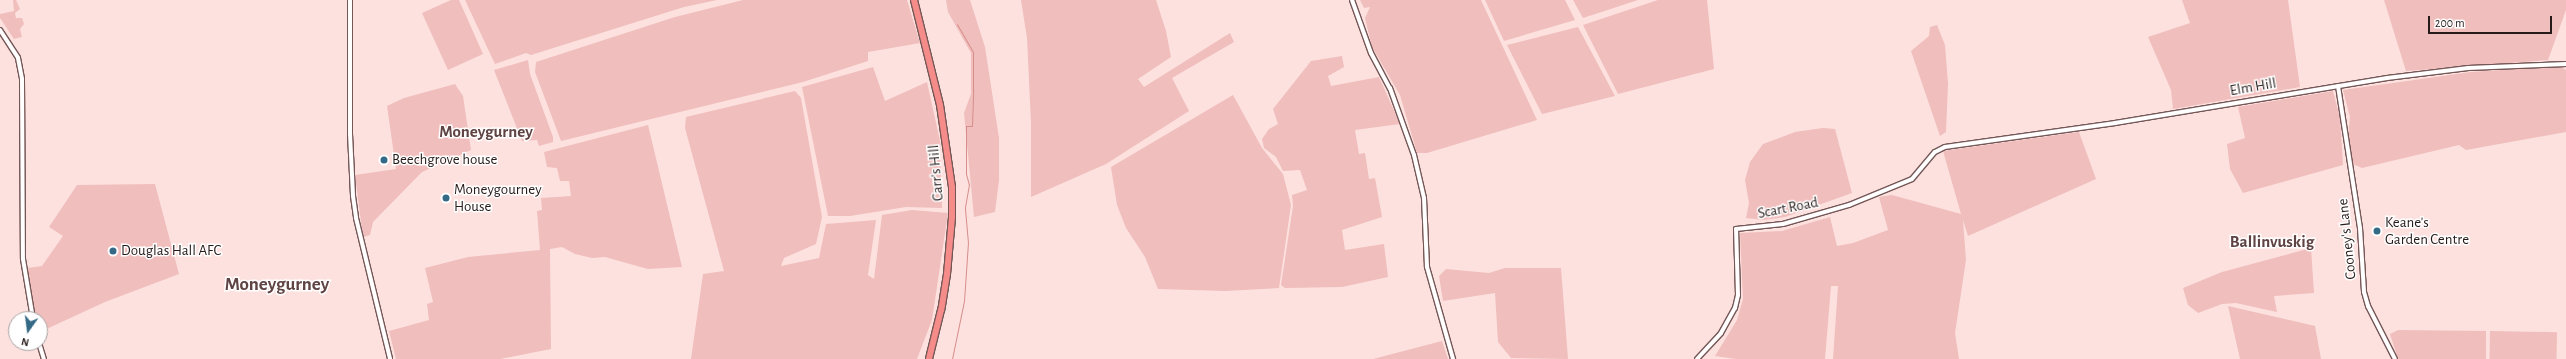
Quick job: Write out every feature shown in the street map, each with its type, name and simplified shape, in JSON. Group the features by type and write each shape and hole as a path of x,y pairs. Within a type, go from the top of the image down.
{"highway":[{"name":"Carr's Hill","path":"914,0 940,105 952,187 952,217 947,274 929,359"}],"street":[{"path":"350,0 350,134 353,196 356,218 390,359"},
{"path":"1352,0 1371,53 1390,88 1414,155 1424,198 1427,267 1453,359"},
{"path":"0,30 18,58 22,79 23,259 32,311"},
{"name":"Elm Hill","path":"1945,147 2387,78 2468,68 2547,63 2566,64"},
{"name":"Cooney's Lane","path":"2338,86 2360,228 2364,292 2368,306 2396,359"},
{"name":"Scart Road","path":"1698,359 1722,333 1735,308 1738,295 1736,229 1783,224 1849,205 1912,179 1936,152 1945,147"}],"shaded area":[{"path":"13,0 16,0 20,9 15,13 16,18 22,18 24,24 20,29 22,37 14,39 0,18 0,14 14,11"},
{"path":"451,0 459,0 483,54 448,70 422,13"},
{"path":"465,0 717,0 684,7 531,55 526,53 495,64"},
{"path":"743,0 907,0 920,43 868,52 868,61 803,82 561,141 535,72 536,62 675,17"},
{"path":"946,0 970,0 985,47 999,138 999,180 995,212 974,217 964,113 971,94 971,53 948,12"},
{"path":"1021,0 1156,0 1166,31 1171,57 1138,79 1144,87 1230,33 1234,42 1172,78 1189,111 1106,164 1031,197 1031,123 1027,38"},
{"path":"1360,0 1481,0 1537,120 1427,153 1417,153 1400,95 1372,47 1365,18 1370,7 1364,8"},
{"path":"1485,0 1565,0 1575,20 1504,41"},
{"path":"1573,0 1638,0 1583,18"},
{"path":"1658,0 1707,0 1714,69 1618,94 1583,25"},
{"path":"2182,0 2288,0 2300,87 2173,109 2171,90 2148,37 2190,23"},
{"path":"2384,0 2566,0 2566,10 2548,60 2406,71"},
{"path":"1937,25 1945,45 1948,84 1946,132 1940,136 1911,51 1929,36 1930,27"},
{"path":"1578,27 1615,96 1542,114 1507,45"},
{"path":"1342,56 1344,67 1328,76 1331,86 1379,77 1400,124 1355,130 1359,154 1365,153 1369,179 1375,178 1382,217 1342,230 1345,250 1384,244 1388,277 1342,287 1285,288 1281,285 1293,206 1292,195 1307,190 1300,170 1283,171 1276,157 1264,148 1262,139 1269,129 1278,124 1273,109 1311,61"},
{"path":"528,60 530,74 553,137 553,142 539,146 537,140 522,141 494,70"},
{"path":"2560,66 2566,70 2566,132 2466,150 2459,145 2362,168 2351,163 2348,139 2350,117 2343,90 2471,72"},
{"path":"873,67 885,101 927,82 940,141 942,208 906,207 850,216 828,216 802,87"},
{"path":"455,84 463,96 471,150 422,172 373,222 370,235 363,237 355,175 396,169 387,106 404,98"},
{"path":"795,91 801,98 822,217 816,244 784,258 781,266 819,258 826,224 876,220 868,275 874,279 882,215 912,210 948,213 932,320 917,359 691,359 703,274 724,271 685,128 686,117"},
{"path":"2333,91 2340,118 2343,165 2243,193 2230,169 2227,144 2245,138 2238,107"},
{"path":"1233,95 1262,148 1283,174 1291,205 1279,288 1225,291 1158,289 1145,257 1126,228 1117,205 1111,167"},
{"path":"648,125 682,267 648,269 605,257 592,258 575,254 562,247 550,249 551,349 500,359 396,359 389,331 429,320 427,304 433,302 425,268 468,257 540,250 537,211 542,210 541,198 571,196 569,181 560,181 557,168 547,167 544,152"},
{"path":"1823,128 1835,129 1852,193 1785,217 1764,220 1746,218 1749,203 1745,180 1750,162 1763,144 1795,132"},
{"path":"2079,132 2096,179 1968,236 1963,220 1966,260 1955,333 1959,359 1833,359 1838,286 1831,286 1825,359 1736,359 1715,356 1737,320 1743,299 1740,233 1782,231 1830,217 1837,246 1853,243 1888,230 1879,197 1892,195 1961,214 1943,151"},
{"name":"Douglas Hall AFC","path":"155,184 179,274 105,302 48,328 48,311 34,311 27,281 28,268 42,266 63,236 49,227 77,185"},
{"path":"2311,248 2314,293 2274,296 2277,312 2236,303 2222,304 2198,313 2188,305 2183,288 2222,272"},
{"path":"1505,268 1561,268 1568,359 1511,358 1498,342 1495,293 1443,301 1439,276 1446,269 1489,273"},
{"path":"2228,306 2315,326 2321,359 2240,359"},
{"path":"2398,330 2486,331 2486,359 2398,359 2390,334"},
{"path":"2490,331 2557,332 2557,359 2490,359"},
{"path":"1442,341 1448,359 1373,359"}],"waterway":[{"path":"952,359 964,301 968,243 965,207 969,185 966,174 966,126 972,126 973,91 973,52 957,24"}],"place":[{"name":"Beechgrove house","path":"384,160"},
{"name":"Moneygourney House","path":"446,198"},
{"name":"Keane's Garden Centre","path":"2377,231"},
{"name":"Douglas Hall AFC","path":"113,251"}],"district":[{"name":"Moneygurney","path":"486,132"},
{"name":"Ballinvuskig","path":"2272,242"},
{"name":"Moneygurney","path":"277,285"}]}
